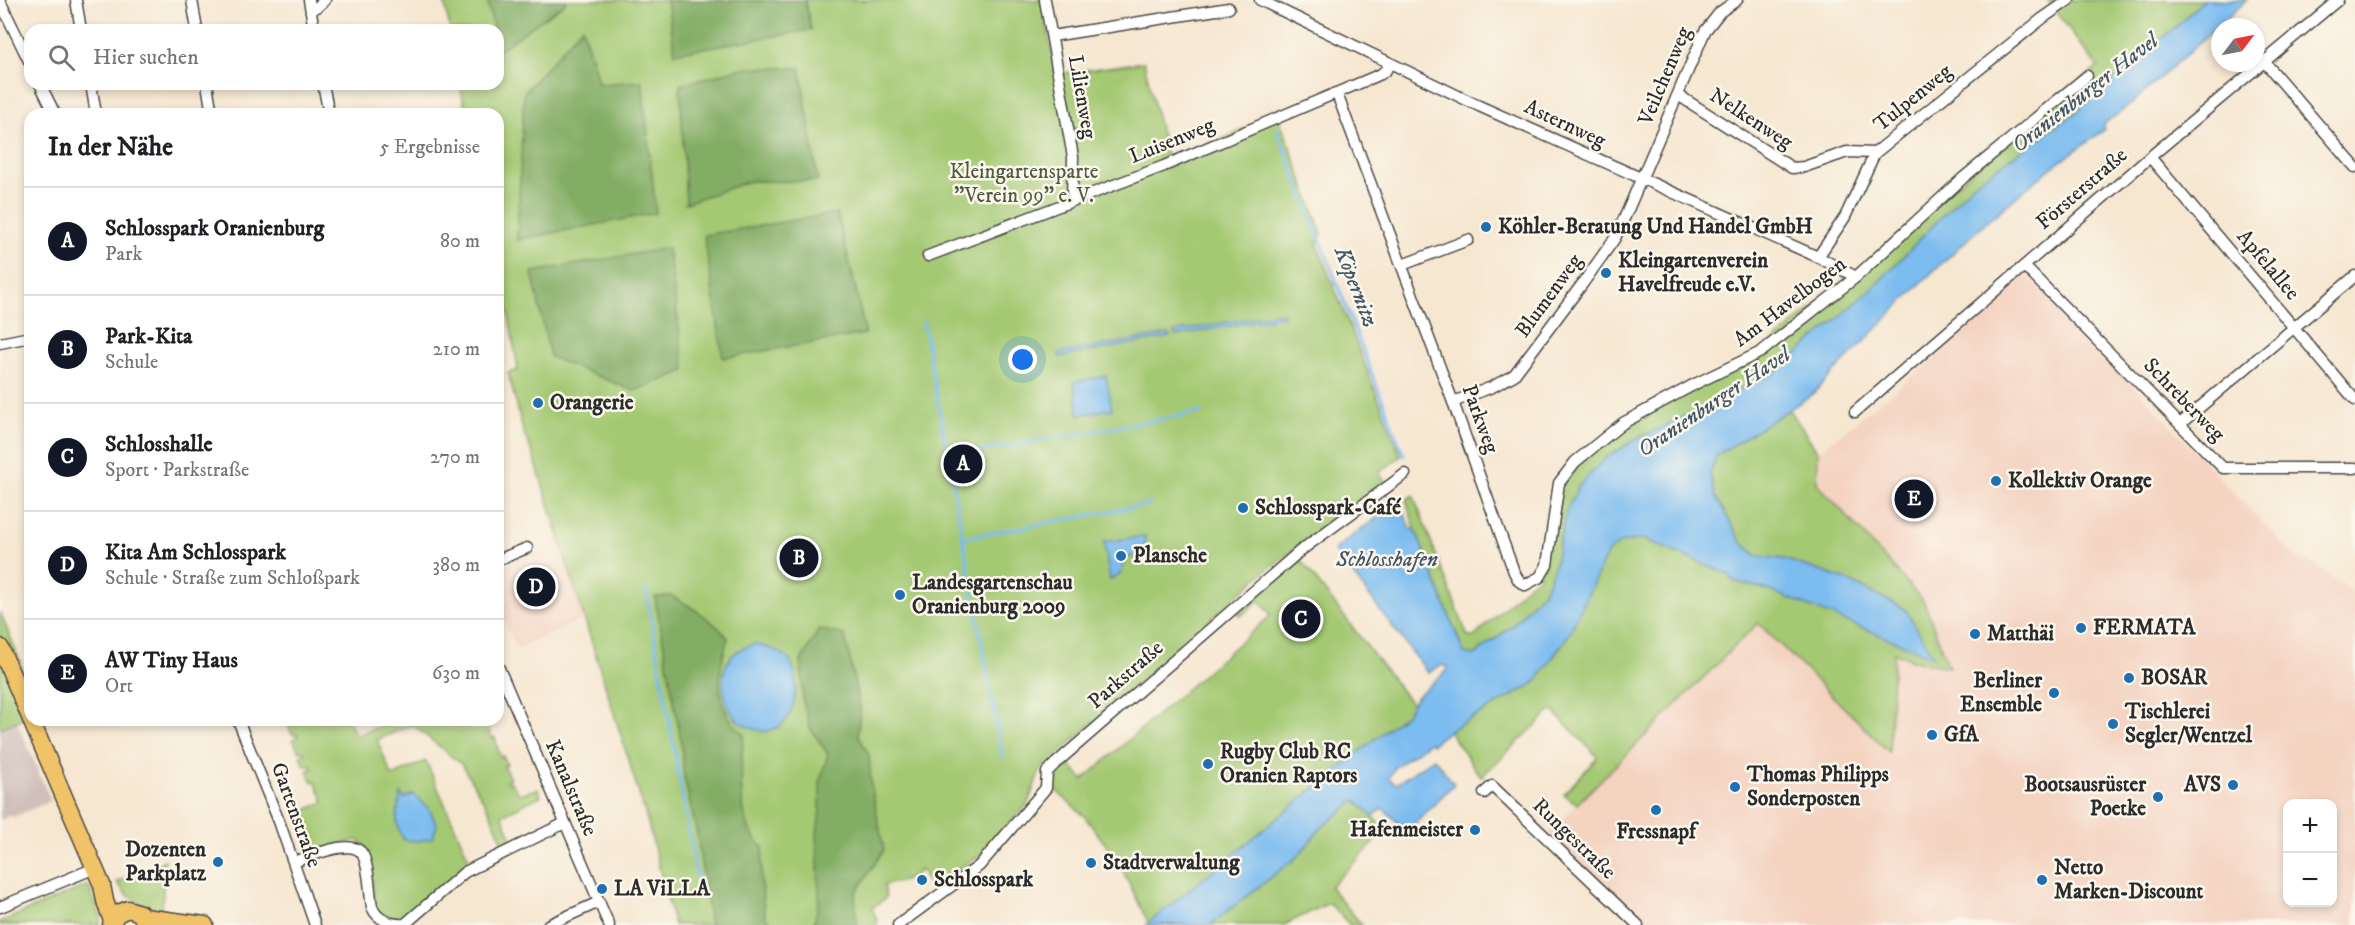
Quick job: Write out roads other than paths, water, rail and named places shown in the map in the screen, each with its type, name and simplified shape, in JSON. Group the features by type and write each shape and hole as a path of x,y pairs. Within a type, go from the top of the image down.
{"main road":[{"path":"0,647 24,702"},
{"path":"34,726 95,867 112,923"},
{"path":"102,885 125,910"},
{"path":"112,923 117,914 125,910 136,910 145,921 206,925"}],"street":[{"path":"76,0 80,24"},
{"path":"192,0 196,24"},
{"path":"310,4 317,8 325,0"},
{"name":"Lilienweg","path":"1045,0 1073,157 1072,200"},
{"name":"Asternweg","path":"1260,0 1630,175 1642,178 1818,257 1856,278"},
{"name":"Veilchenweg","path":"1642,178 1705,31 1720,12 1737,0"},
{"name":"Tulpenweg","path":"1818,257 1845,217 1875,153 2043,18 2069,0"},
{"name":"Försterstraße","path":"2265,59 2338,0"},
{"path":"0,1 24,51"},
{"path":"310,4 313,24"},
{"name":"Lilienweg","path":"1052,36 1229,8"},
{"path":"2265,61 2355,167"},
{"name":"Luisenweg","path":"928,256 1164,166 1337,94 1381,74 1389,63"},
{"name":"Försterstraße","path":"1855,412 2250,72"},
{"name":"Am Havelbogen","path":"1524,585 1539,577 1547,565 1559,483 1575,462 1623,423 1761,352 1856,278 1963,178 2087,76"},
{"path":"43,90 52,108"},
{"path":"92,90 95,108"},
{"path":"208,90 211,108"},
{"path":"324,90 328,108"},
{"name":"Parkweg","path":"1337,94 1453,402 1514,572 1524,585"},
{"name":"Nelkenweg","path":"1678,95 1792,168 1804,167 1847,153 1875,153"},
{"name":"Apfelallee","path":"2150,157 2355,400"},
{"name":"Blumenweg","path":"1453,402 1515,375 1615,238 1642,178"},
{"path":"1402,265 1468,240"},
{"name":"Schreberweg","path":"2024,266 2223,468 2355,468"},
{"path":"2180,424 2355,276"},
{"path":"0,343 24,338"},
{"name":"Parkstraße","path":"898,925 979,866 1046,788 1047,772 1056,763 1300,551 1405,474"},
{"path":"504,558 527,548"},
{"name":"Kanalstraße","path":"504,680 609,925"},
{"name":"Gartenstraße","path":"240,726 294,862 315,925"},
{"name":"Rungestraße","path":"1484,793 1492,786 1638,925"},
{"path":"294,862 346,846 358,850 363,853 374,913 380,919 405,924 465,872 565,823"},
{"path":"0,907 95,867"},
{"path":"548,925 599,902"}],"water":[{"path":"2203,0 2247,0 2227,18 2211,18 2211,32 2129,106 2104,124 2104,130 2051,168 1983,225 1924,280 1812,395 1717,455 1710,474 1715,495 1741,542 1757,556 1784,559 1847,580 1905,609 1934,657 1768,590 1734,581 1728,574 1644,539 1622,542 1608,552 1569,634 1535,683 1449,731 1432,744 1430,742 1395,767 1389,778 1396,784 1434,758 1454,784 1407,832 1383,808 1373,817 1356,800 1322,827 1297,857 1210,925 1146,925 1407,713 1418,695 1447,671 1447,667 1441,665 1428,673 1334,550 1399,501 1411,530 1415,529 1464,653 1475,655 1513,625 1545,589 1554,568 1566,512 1578,487 1605,458 1635,440 1776,372 1872,289 1973,184 2073,115 2181,22"},
{"path":"1283,312 1284,316 1175,336 1174,332"},
{"path":"1169,334 1170,337 1060,357 1059,353"},
{"path":"1106,376 1112,409 1079,415 1074,382"},
{"name":"Plansche","path":"1145,536 1145,552 1125,559 1121,574 1110,580 1104,542"},
{"path":"754,644 775,650 788,659 794,670 796,686 793,704 786,720 777,728 764,732 738,721 727,704 724,694 724,673 727,664 741,649"},
{"path":"401,794 404,798 414,794 430,810 437,826 432,838 419,841 404,840 397,823"}],"waterway":[{"name":"Köpernitz","path":"1277,129 1404,456"},
{"path":"923,321 1003,758"},
{"path":"948,457 1202,412"},
{"path":"963,538 1150,504"},
{"path":"646,589 699,889"}],"place":[{"name":"Köhler-Beratung Und Handel GmbH","path":"1486,227"},
{"name":"Kleingartenverein Havelfreude e.V.","path":"1606,273"},
{"name":"Orangerie","path":"538,403"},
{"name":"Schlosspark Oranienburg","path":"963,464"},
{"name":"Kollektiv Orange","path":"1996,481"},
{"name":"AW Tiny Haus","path":"1914,499"},
{"name":"Schlosspark-Café","path":"1243,508"},
{"name":"Plansche","path":"1121,556"},
{"name":"Park-Kita","path":"799,558"},
{"name":"Kita Am Schlosspark","path":"536,587"},
{"name":"Landesgartenschau Oranienburg 2009","path":"900,595"},
{"name":"Schlosshalle","path":"1301,619"},
{"name":"FERMATA","path":"2081,628"},
{"name":"Matthäi","path":"1975,634"},
{"name":"BOSAR","path":"2129,678"},
{"name":"Berliner Ensemble","path":"2054,693"},
{"name":"Tischlerei Segler/Wentzel","path":"2113,724"},
{"name":"GfA","path":"1932,735"},
{"name":"Rugby Club RC Oranien Raptors","path":"1208,764"},
{"name":"AVS","path":"2233,785"},
{"name":"Thomas Philipps Sonderposten","path":"1735,787"},
{"name":"Bootsausrüster Poetke","path":"2158,797"},
{"name":"Fressnapf","path":"1656,810"},
{"name":"Hafenmeister","path":"1475,830"},
{"name":"Dozenten Parkplatz","path":"218,862"},
{"name":"Stadtverwaltung","path":"1091,863"},
{"name":"Schlosspark","path":"922,880"},
{"name":"Netto Marken-Discount","path":"2042,880"},
{"name":"LA ViLLA","path":"602,889"}],"water label":[{"name":"Oranienburger Havel","path":"2085,93"},
{"name":"Oranienburger Havel","path":"1714,402"},
{"name":"Schlosshafen","path":"1387,559"}],"park label":[{"name":"Kleingartensparte \"Verein 99\" e. V.","path":"1024,184"}]}
